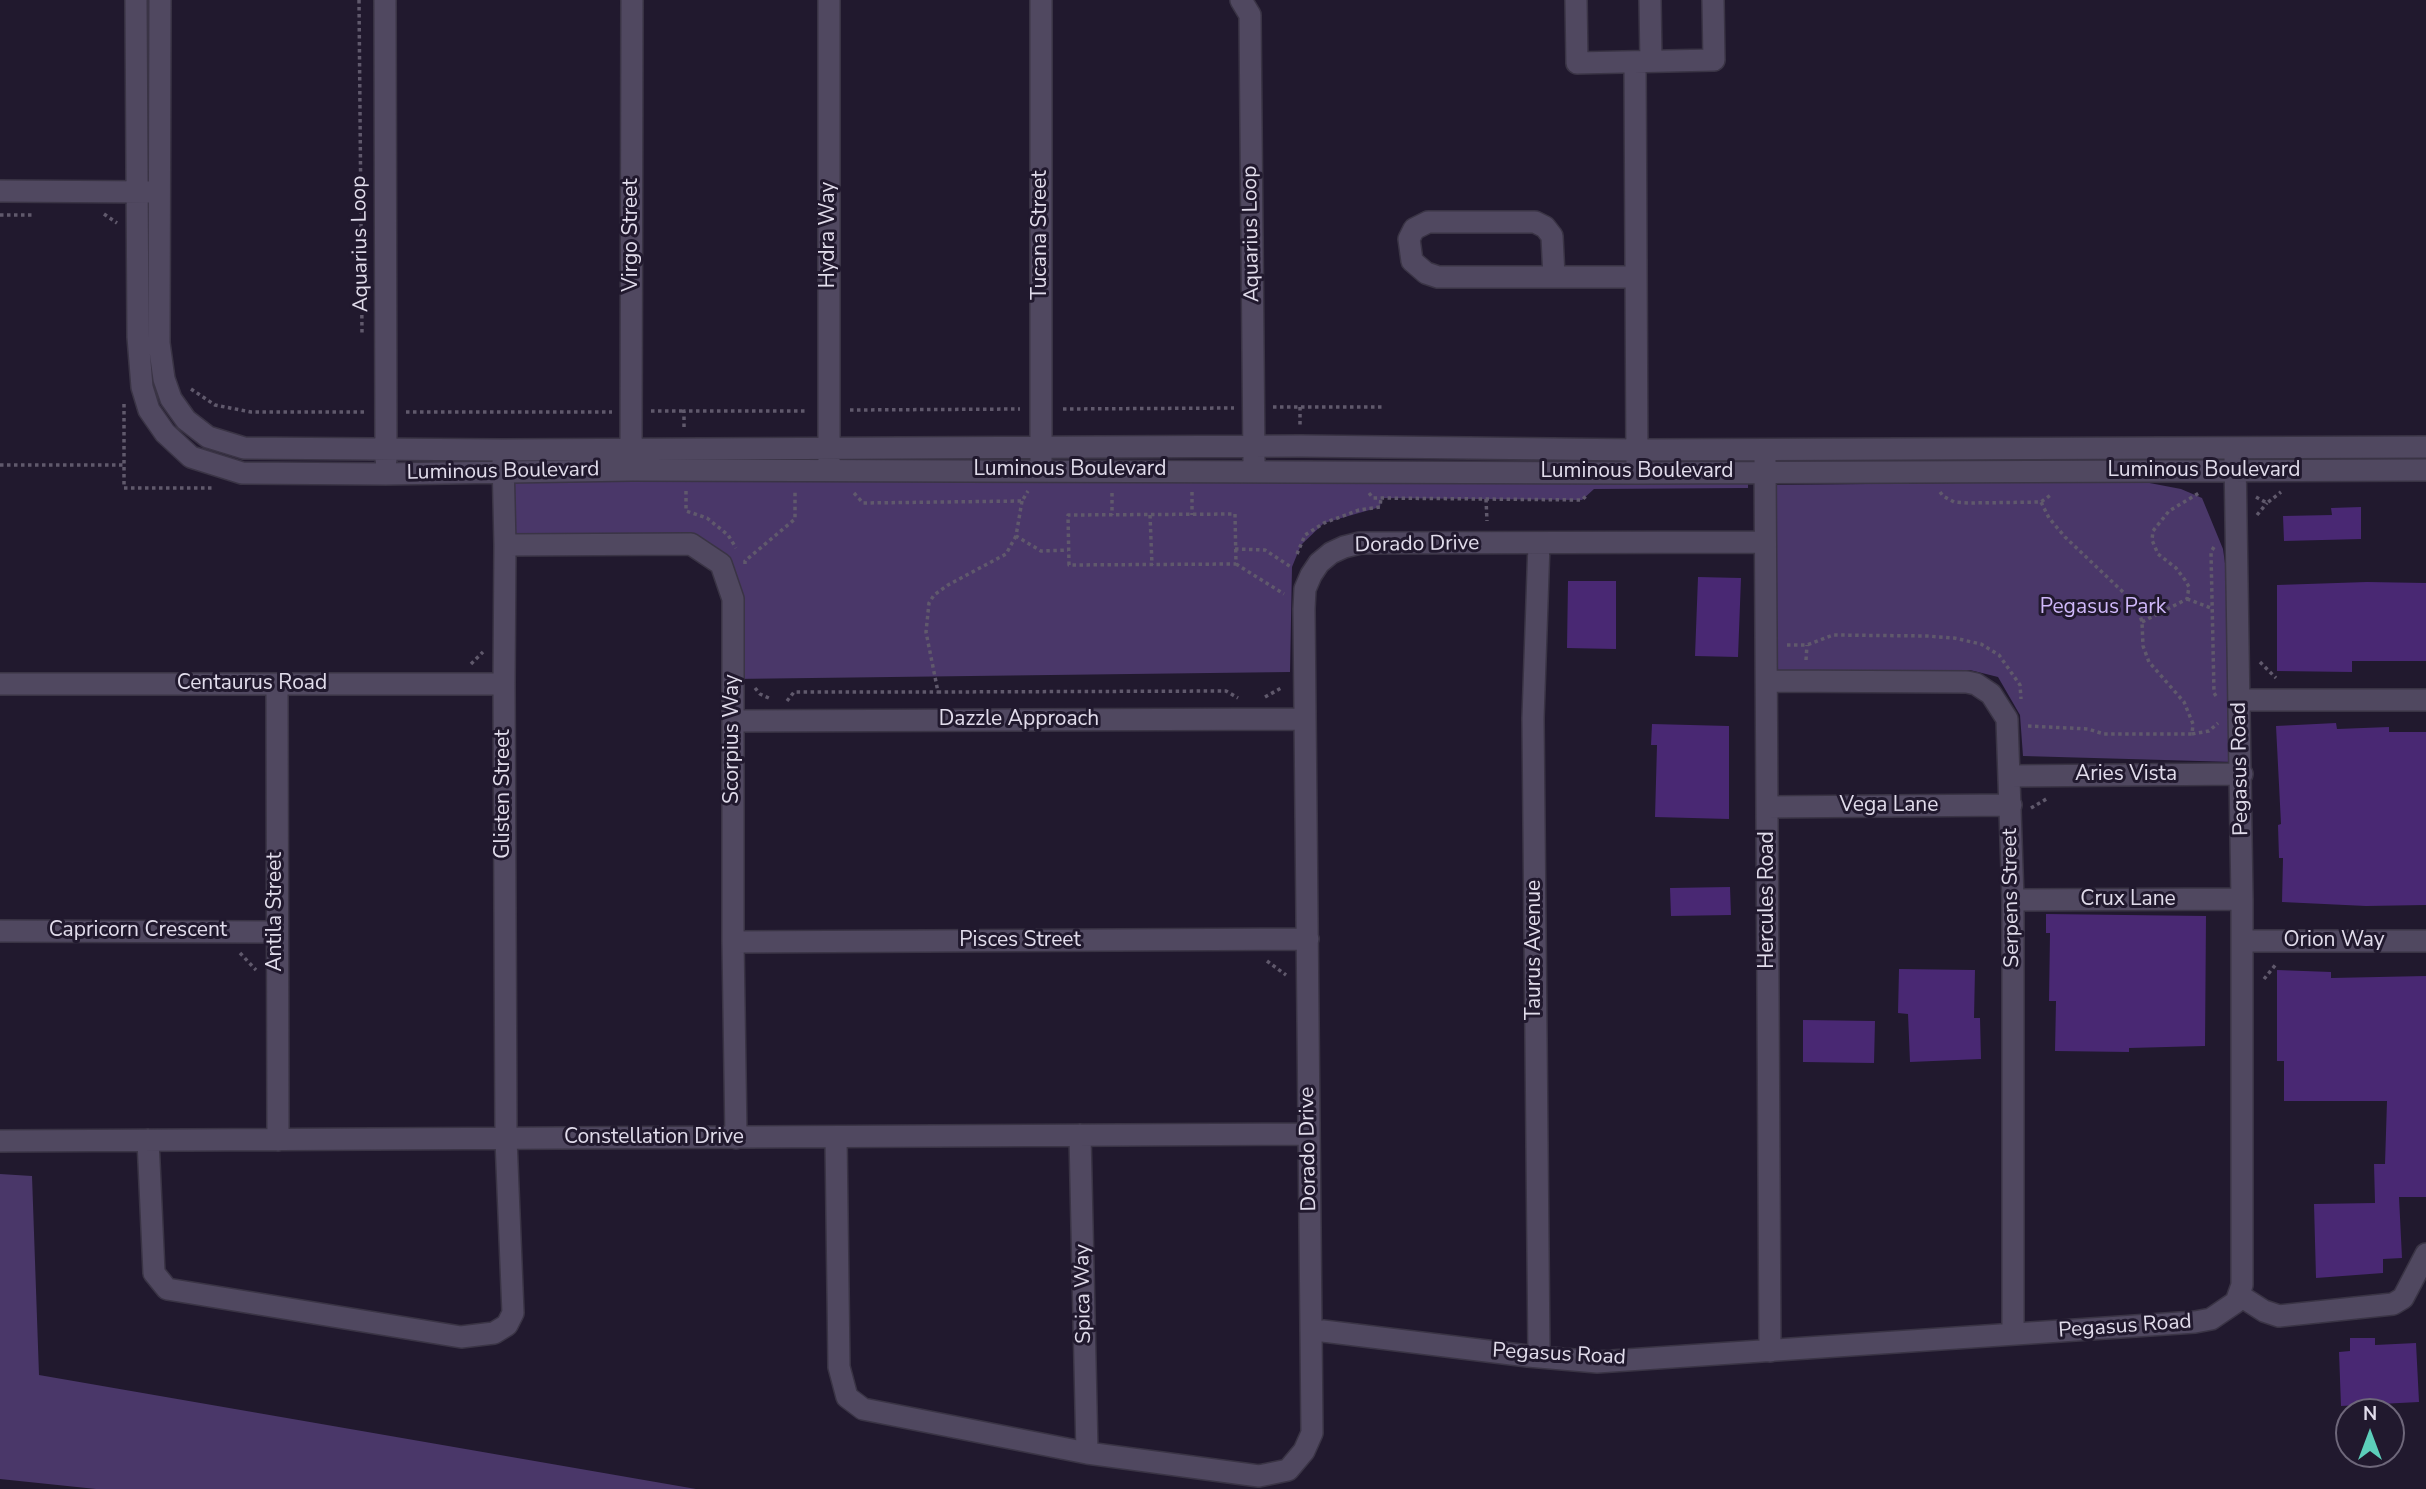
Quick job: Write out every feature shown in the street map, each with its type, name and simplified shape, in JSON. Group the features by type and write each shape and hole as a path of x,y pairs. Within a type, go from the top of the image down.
{"street":[{"name":"Luminous Boulevard","path":"136,0 139,365 149,410 165,433 191,457 242,473 503,472 631,459 829,447 1637,450 2426,447"},
{"name":"Luminous Boulevard","path":"160,0 159,343 164,379 172,399 186,420 208,437 244,448 502,450 829,470 1637,473 2426,470"},
{"name":"Aquarius Loop","path":"385,0 386,474"},
{"name":"Virgo Street","path":"631,459 632,0"},
{"name":"Hydra Way","path":"829,0 829,470"},
{"name":"Tucana Street","path":"1041,0 1041,469"},
{"name":"Aquarius Loop","path":"1241,0 1250,15 1254,471"},
{"path":"1576,0 1577,63 1714,60 1713,0"},
{"path":"1637,473 1636,277 1643,62 1650,0"},
{"path":"0,191 161,192"},
{"path":"1554,277 1552,236 1545,227 1535,222 1428,222 1414,229 1409,239 1412,261 1418,268 1438,277 1554,277 1636,277"},
{"name":"Pegasus Road","path":"1323,1331 1597,1362 2013,1335 2211,1319 2226,1311 2239,1295 2242,1285 2242,774 2232,704 2235,448"},
{"name":"Hercules Road","path":"1765,449 1770,1351"},
{"name":"Glisten Street","path":"148,1140 153,1273 167,1289 461,1337 494,1333 507,1325 513,1314 506,1139 505,545 502,450"},
{"name":"Dorado Drive","path":"836,1137 839,1367 847,1397 863,1409 1087,1453 1259,1476 1288,1470 1304,1451 1312,1433 1304,598 1308,582 1325,558 1344,547 1360,543 1765,542"},
{"name":"Taurus Avenue","path":"1539,543 1533,718 1539,1357"},
{"name":"Scorpius Way","path":"505,545 691,544 721,564 733,599 736,1138"},
{"name":"Serpens Street","path":"1767,681 1966,682 1976,684 1991,694 2003,710 2008,726 2013,900 2013,1335"},
{"name":"Centaurus Road","path":"0,684 504,684"},
{"name":"Antila Street","path":"277,684 278,1140"},
{"path":"2232,704 2426,699"},
{"name":"Dazzle Approach","path":"733,721 1247,710 1305,719"},
{"name":"Aries Vista","path":"2010,776 2242,774"},
{"name":"Vega Lane","path":"1767,807 2011,805"},
{"name":"Crux Lane","path":"2013,900 2242,899"},
{"name":"Capricorn Crescent","path":"0,931 276,932"},
{"name":"Pisces Street","path":"733,942 1308,939"},
{"name":"Orion Way","path":"2242,942 2426,941"},
{"name":"Constellation Drive","path":"0,1141 1309,1134"},
{"name":"Spica Way","path":"1080,1135 1087,1453"},
{"path":"2239,1295 2264,1311 2279,1316 2393,1304 2403,1298 2426,1254"}],"path":[{"name":"Aquarius Loop","path":"359,0 362,340"},
{"path":"103,214 123,226"},
{"path":"0,215 39,215"},
{"path":"191,389 215,405 251,412 684,411"},
{"path":"363,404 363,449"},
{"path":"0,465 124,465"},
{"path":"1111,486 1112,515"},
{"path":"1192,487 1192,515"},
{"path":"1937,488 1943,496 1954,502 2041,502 2060,487"},
{"path":"745,575 745,561 795,519 795,488"},
{"path":"2187,599 2189,587 2176,568 2158,555 2152,540 2152,531 2169,511 2200,493"},
{"path":"1235,550 1265,550 1292,567 1305,535 1324,523 1359,510 1380,507 1381,498"},
{"path":"1486,499 1487,543"},
{"path":"938,692 926,632 929,603 934,595 948,585 1006,554 1016,536 1022,501"},
{"path":"2041,502 2049,518 2065,537 2123,592 2139,612 2143,646 2149,662 2184,702 2193,724 2192,734"},
{"path":"2254,519 2267,503"},
{"path":"1236,564 1235,514 1068,515 1069,565 1236,564 1280,593 1304,598"},
{"path":"1150,515 1152,565"},
{"path":"1016,536 1041,551 1068,550"},
{"path":"2217,542 2211,552 2214,693 2232,704"},
{"path":"2142,622 2187,599 2212,608"},
{"path":"1766,644 1807,645 1833,635 1954,638 1981,644 1999,654 2020,685 2021,702"},
{"path":"2259,650 2260,664 2284,685"},
{"path":"784,704 794,692 1226,691 1247,710 1287,684 1290,672 1305,671"},
{"path":"733,678 747,678 760,694 772,699"},
{"path":"2008,726 2088,729 2104,734 2192,734 2209,731 2221,720"},
{"path":"2029,818 2031,808 2052,796"},
{"path":"1268,940 1267,961 1293,981"},
{"path":"2257,986 2281,958"}],"green space":[{"path":"503,472 1748,472 1748,488 1594,489 1582,500 1381,498 1380,507 1324,523 1301,545 1292,567 1290,672 733,679 721,564 690,544 505,545"},
{"name":"Pegasus Park","path":"2139,481 2181,489 2202,498 2223,549 2230,599 2234,762 2023,756 2020,715 1998,677 1970,670 1778,671 1774,485"},
{"path":"0,1174 32,1176 39,1375 696,1489 96,1489 0,1479"}],"building":[{"path":"2361,507 2361,539 2284,541 2283,516 2332,515 2331,508"},
{"path":"1698,577 1741,578 1738,657 1695,656"},
{"path":"1568,581 1616,581 1616,649 1567,648"},
{"path":"2426,583 2426,661 2352,661 2352,672 2277,671 2277,585"},
{"path":"2336,723 2337,729 2389,727 2389,732 2426,732 2426,905 2366,906 2282,902 2283,858 2279,858 2278,825 2281,824 2276,726"},
{"path":"1652,724 1729,726 1729,819 1655,817 1657,745 1651,745"},
{"path":"1730,887 1731,915 1671,916 1670,888"},
{"path":"2046,914 2206,916 2205,1046 2129,1048 2129,1052 2055,1051 2056,1001 2049,1001 2050,933 2046,933"},
{"path":"1899,969 1975,970 1974,1018 1980,1018 1981,1059 1910,1062 1908,1014 1898,1013"},
{"path":"2277,970 2331,972 2331,978 2426,976 2426,1197 2399,1197 2402,1258 2383,1259 2383,1273 2316,1278 2314,1204 2375,1203 2374,1164 2385,1164 2387,1101 2284,1101 2284,1061 2277,1061"},
{"path":"1803,1020 1875,1021 1874,1063 1803,1062"},
{"path":"2350,1338 2375,1338 2375,1345 2416,1343 2419,1402 2405,1403 2405,1398 2341,1398 2339,1352 2350,1351"}]}
